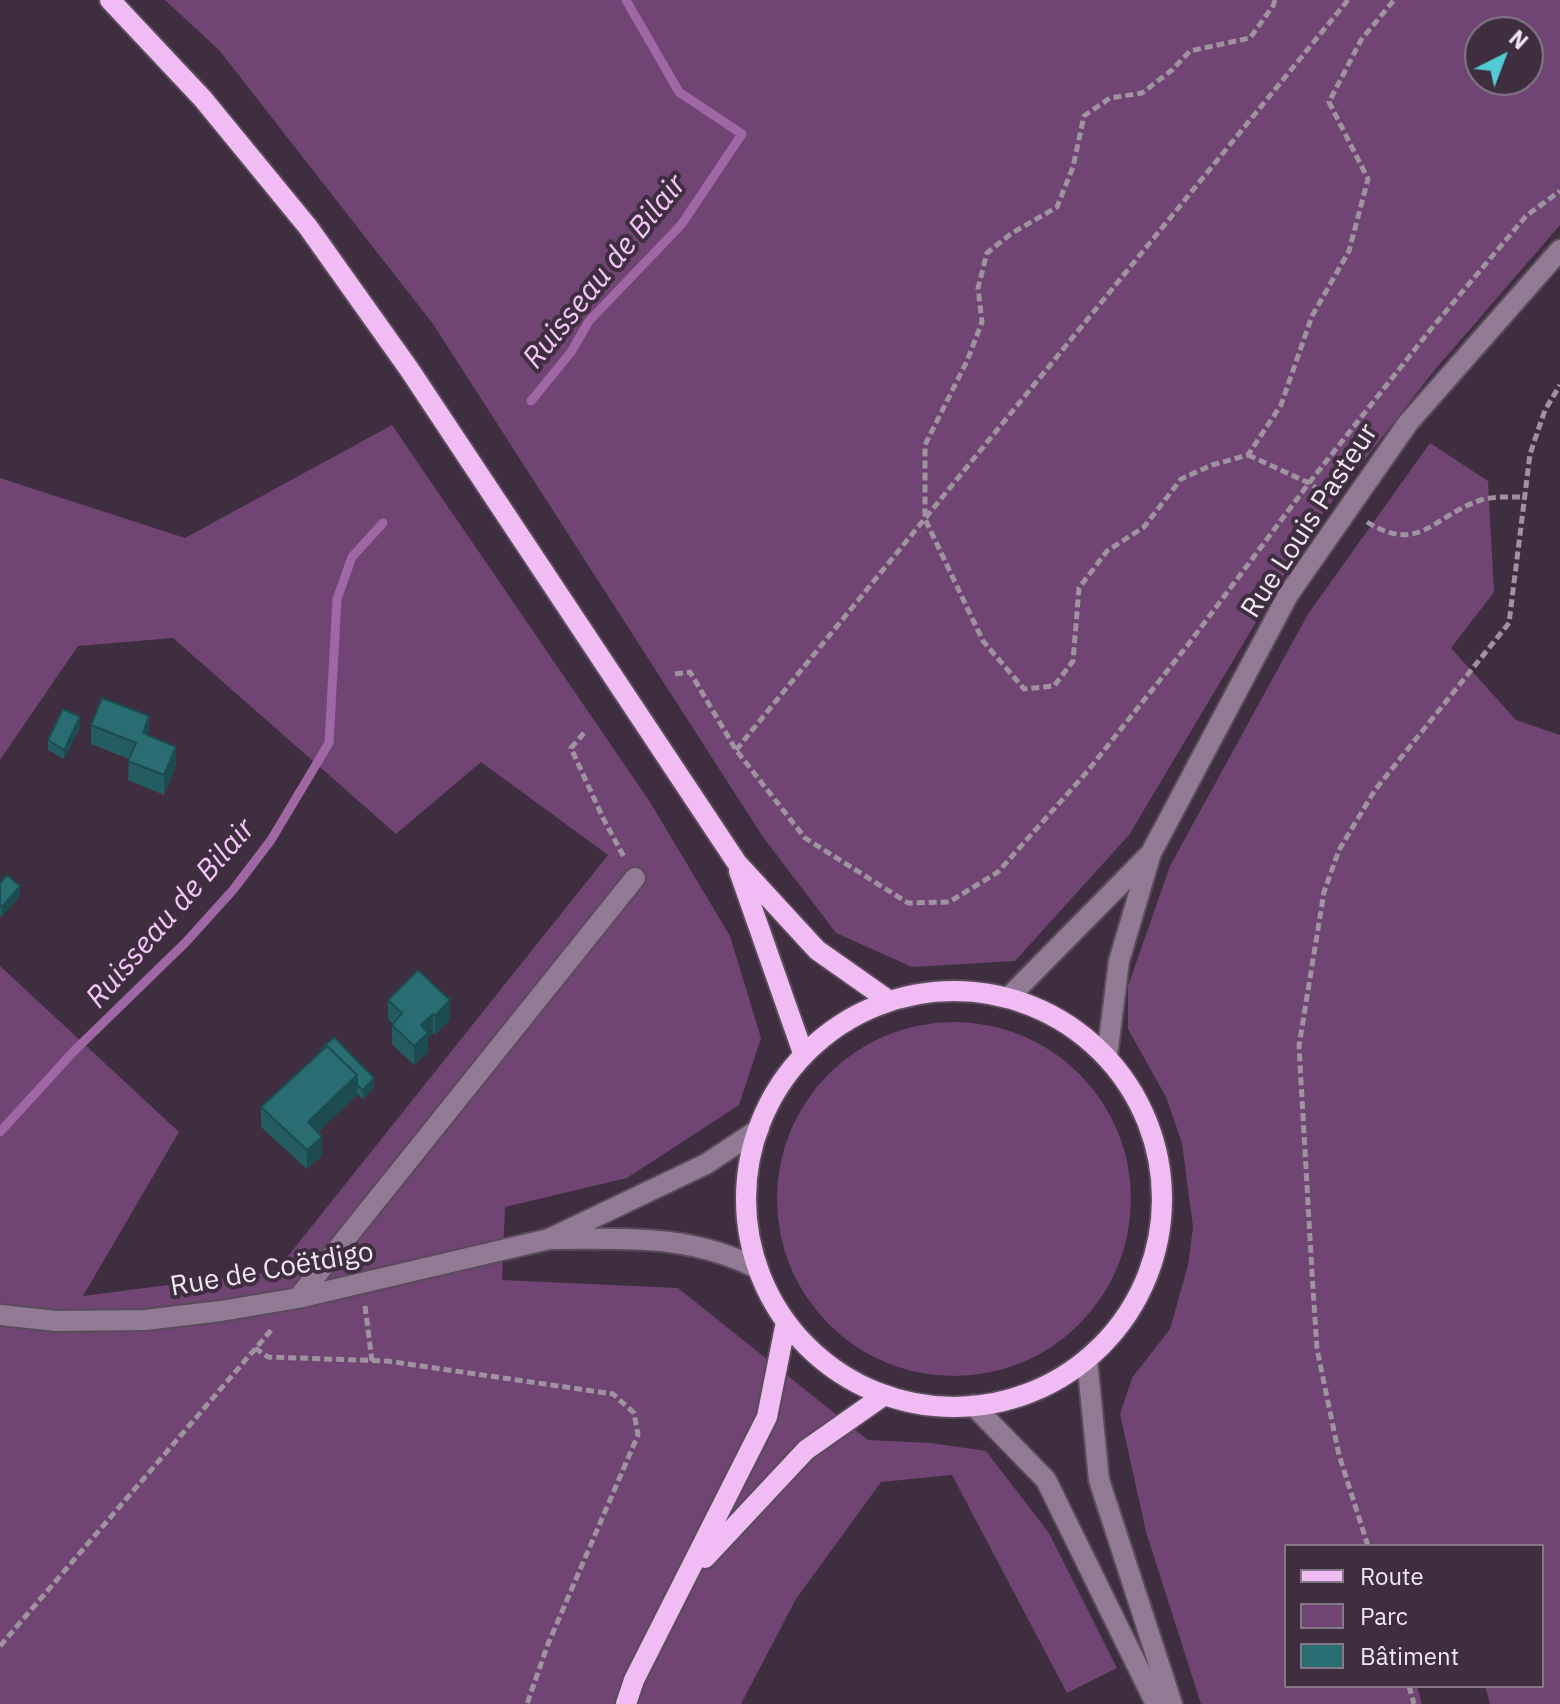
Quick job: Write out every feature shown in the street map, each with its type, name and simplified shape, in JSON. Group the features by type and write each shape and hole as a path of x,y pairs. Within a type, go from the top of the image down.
{"main road":[{"path":"110,0 203,99 308,227 409,369 737,863 817,950 888,1000"},
{"path":"737,863 803,1053"},
{"path":"949,989 1009,997 1062,1020 1107,1056 1143,1107 1162,1166 1162,1228 1145,1288 1108,1340 1038,1394 1006,1403 944,1408 883,1396 829,1366 786,1322 757,1268 745,1208 750,1151 770,1099 803,1053 843,1022 888,1000 949,989"},
{"path":"626,1704 634,1680 767,1417 786,1322"},
{"path":"689,1575 806,1450 883,1396"}],"street":[{"name":"Rue Louis Pasteur","path":"1107,1056 1119,961 1151,853 1288,595 1408,423 1560,250"},
{"name":"Rue Louis Pasteur","path":"1009,997 1151,853"},
{"path":"298,1298 635,878"},
{"name":"Rue de Coëtdigo","path":"0,1315 56,1321 145,1320 221,1311 298,1298 549,1239 706,1164 759,1129"},
{"name":"Rue de Coëtdigo","path":"549,1239 661,1239 718,1251 757,1268"},
{"path":"1087,1359 1099,1480 1172,1704"},
{"path":"973,1405 1046,1480 1156,1704"}],"path":[{"path":"1275,0 1250,38 1190,51 1172,70 1142,93 1110,98 1084,116 1073,167 1057,207 1012,233 987,253 978,288 982,322 967,361 925,445 925,519 983,641 1024,689 1054,686 1073,661 1079,588 1107,551 1144,527 1181,479 1212,465 1248,455 1281,405 1312,316 1349,251 1368,179 1329,102 1361,40 1394,0"},
{"path":"736,750 1348,0"},
{"path":"675,674 690,672 736,750 805,838 908,903 949,902 998,872 1095,762 1440,317 1526,216 1560,191"},
{"path":"1367,1544 1339,1455 1317,1349 1299,1046 1324,892 1339,850 1375,790 1509,623 1530,454 1545,410 1560,385"},
{"path":"584,733 571,748 635,878"},
{"path":"0,1646 298,1298"},
{"path":"366,1309 372,1361"},
{"path":"255,1348 268,1357 372,1361 613,1394 634,1413 638,1435 548,1644 527,1704"}],"green space":[{"path":"165,0 1560,0 1560,225 1433,372 1314,525 1129,835 1015,961 912,967 836,933 763,837 433,324 219,50"},
{"path":"392,425 650,802 730,936 761,1038 739,1105 627,1178 505,1207 502,1280 678,1288 868,1440 931,1443 986,1451 1049,1533 1117,1668 1067,1693 952,1475 881,1482 796,1599 741,1704 0,1704 0,966 179,1132 83,1296 276,1271 608,855 481,762 396,834 173,638 78,646 0,760 0,478 185,538"},
{"path":"1430,443 1488,481 1494,592 1451,648 1516,720 1560,735 1560,1704 1490,1704 1486,1688 1544,1688 1544,1544 1284,1544 1284,1688 1418,1688 1422,1704 1201,1704 1146,1532 1120,1414 1132,1378 1170,1329 1188,1265 1193,1227 1182,1143 1166,1097 1128,1029 1128,986 1170,866 1308,614"},
{"path":"954,1022 988,1026 1022,1036 1052,1052 1079,1074 1101,1101 1117,1131 1127,1165 1131,1199 1127,1233 1117,1267 1101,1297 1079,1324 1052,1346 1022,1362 988,1372 954,1376 920,1372 886,1362 856,1346 829,1324 807,1297 791,1267 781,1233 777,1199 781,1165 791,1131 807,1101 829,1074 856,1052 886,1036 920,1026"}],"building":[{"path":"102,698 149,716 143,733 176,747 164,775 128,761 136,743 91,725"},
{"path":"63,709 80,717 64,750 48,740"},
{"path":"7,875 20,886 2,907 0,883"},
{"path":"418,970 450,1000 421,1025 428,1033 414,1046 392,1025 402,1013 388,1000"},
{"path":"334,1037 374,1078 363,1090 357,1085 357,1075 327,1046 321,1049"},
{"path":"327,1046 357,1075 308,1122 322,1137 307,1150 261,1107"}],"waterway":[{"name":"Ruisseau de Bilair","path":"531,401 571,352 589,321 681,225 742,134 679,92 626,0"},
{"name":"Ruisseau de Bilair","path":"0,1132 74,1051 186,942 233,890 271,840 329,743 337,599 352,557 383,523"}]}
